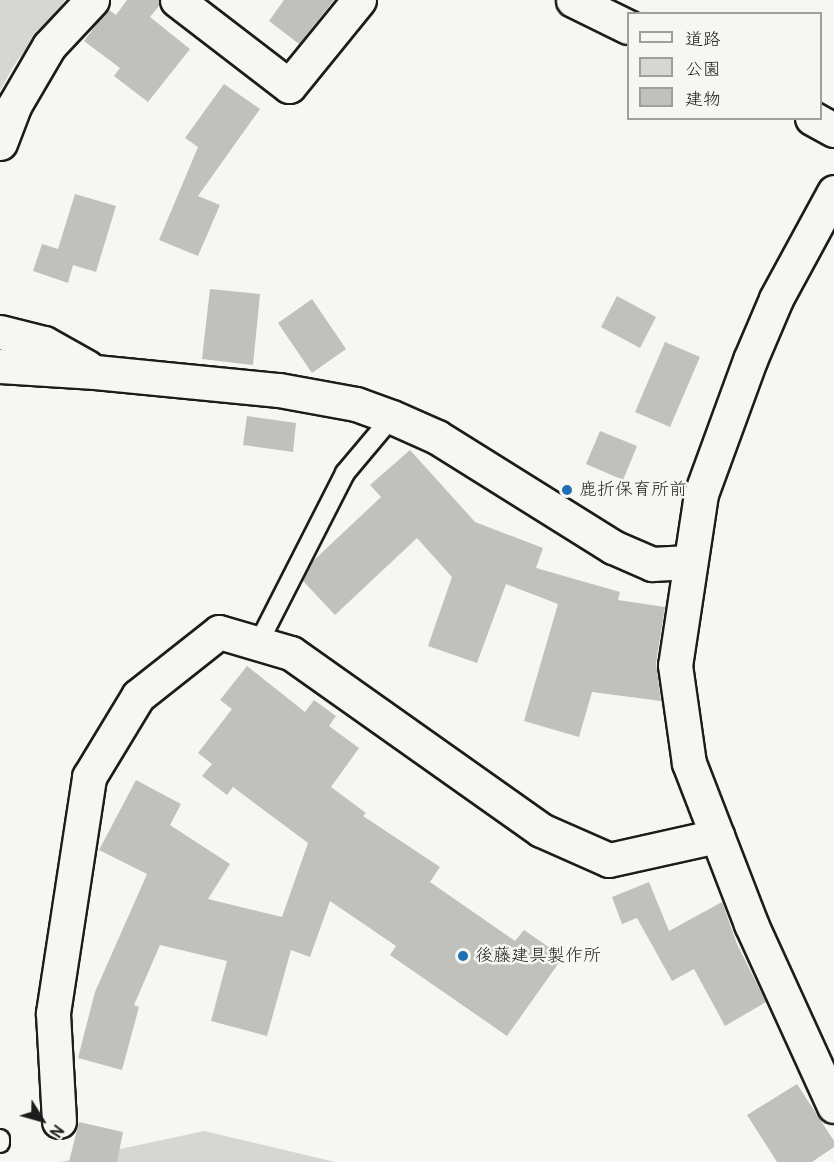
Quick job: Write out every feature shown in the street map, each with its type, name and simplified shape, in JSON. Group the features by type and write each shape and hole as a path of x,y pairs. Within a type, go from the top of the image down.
{"street":[{"path":"0,143 14,106 50,46 92,0"},
{"path":"177,0 290,86 359,0"},
{"path":"573,0 627,27"},
{"path":"816,120 834,130"},
{"path":"834,192 776,299 750,360 701,494 675,665 689,763 751,924 834,1106"},
{"path":"0,332 44,343 94,372"},
{"path":"0,366 94,372 279,390 356,404 437,437 613,547 652,564 689,562"},
{"path":"59,1121 53,1013 89,777 138,696 219,632 291,653 541,830 609,860 717,836"}],"lane":[{"path":"258,644 345,473 392,417"}],"green space":[{"path":"0,0 65,0 14,65 0,91"},
{"path":"204,1131 335,1162 60,1162"}],"building":[{"path":"127,0 159,0 159,6 150,17 190,49 148,102 114,76 120,68 84,41 108,9 116,15"},
{"path":"284,0 334,0 299,44 269,21"},
{"path":"224,84 260,109 198,196 220,205 198,256 159,240 198,147 185,138"},
{"path":"75,194 116,206 96,272 73,265 68,283 33,271 42,244 58,249"},
{"path":"210,289 260,294 253,365 202,359"},
{"path":"617,296 656,317 640,348 601,327"},
{"path":"312,299 346,349 312,373 278,323"},
{"path":"665,342 700,357 670,427 635,412"},
{"path":"247,416 296,423 293,452 243,445"},
{"path":"600,431 637,446 623,480 586,464"},
{"path":"410,450 475,522 543,548 536,568 620,592 618,600 665,607 656,663 661,701 592,692 579,737 524,721 558,604 506,584 477,663 428,646 452,577 417,538 335,615 303,581 313,561 381,497 370,485"},
{"path":"247,666 305,712 314,700 336,716 329,726 359,748 331,787 366,813 363,816 440,867 430,882 515,941 524,930 563,957 507,1036 390,955 396,946 330,901 310,957 291,950 267,1036 211,1021 227,961 160,945 134,1005 139,1007 122,1070 78,1058 95,992 147,874 99,850 136,780 181,804 170,825 230,864 208,899 282,917 308,843 233,787 227,795 202,776 212,764 198,753 232,709 220,700"},
{"path":"649,882 669,931 722,902 737,944 766,1002 725,1026 694,969 672,981 637,918 622,924 612,897"},
{"path":"797,1084 834,1141 834,1147 812,1162 777,1162 747,1115"},
{"path":"79,1122 123,1132 117,1162 69,1162"}],"place":[{"name":"鹿折保育所前","path":"567,490"},
{"name":"後藤建具製作所","path":"463,956"}]}
